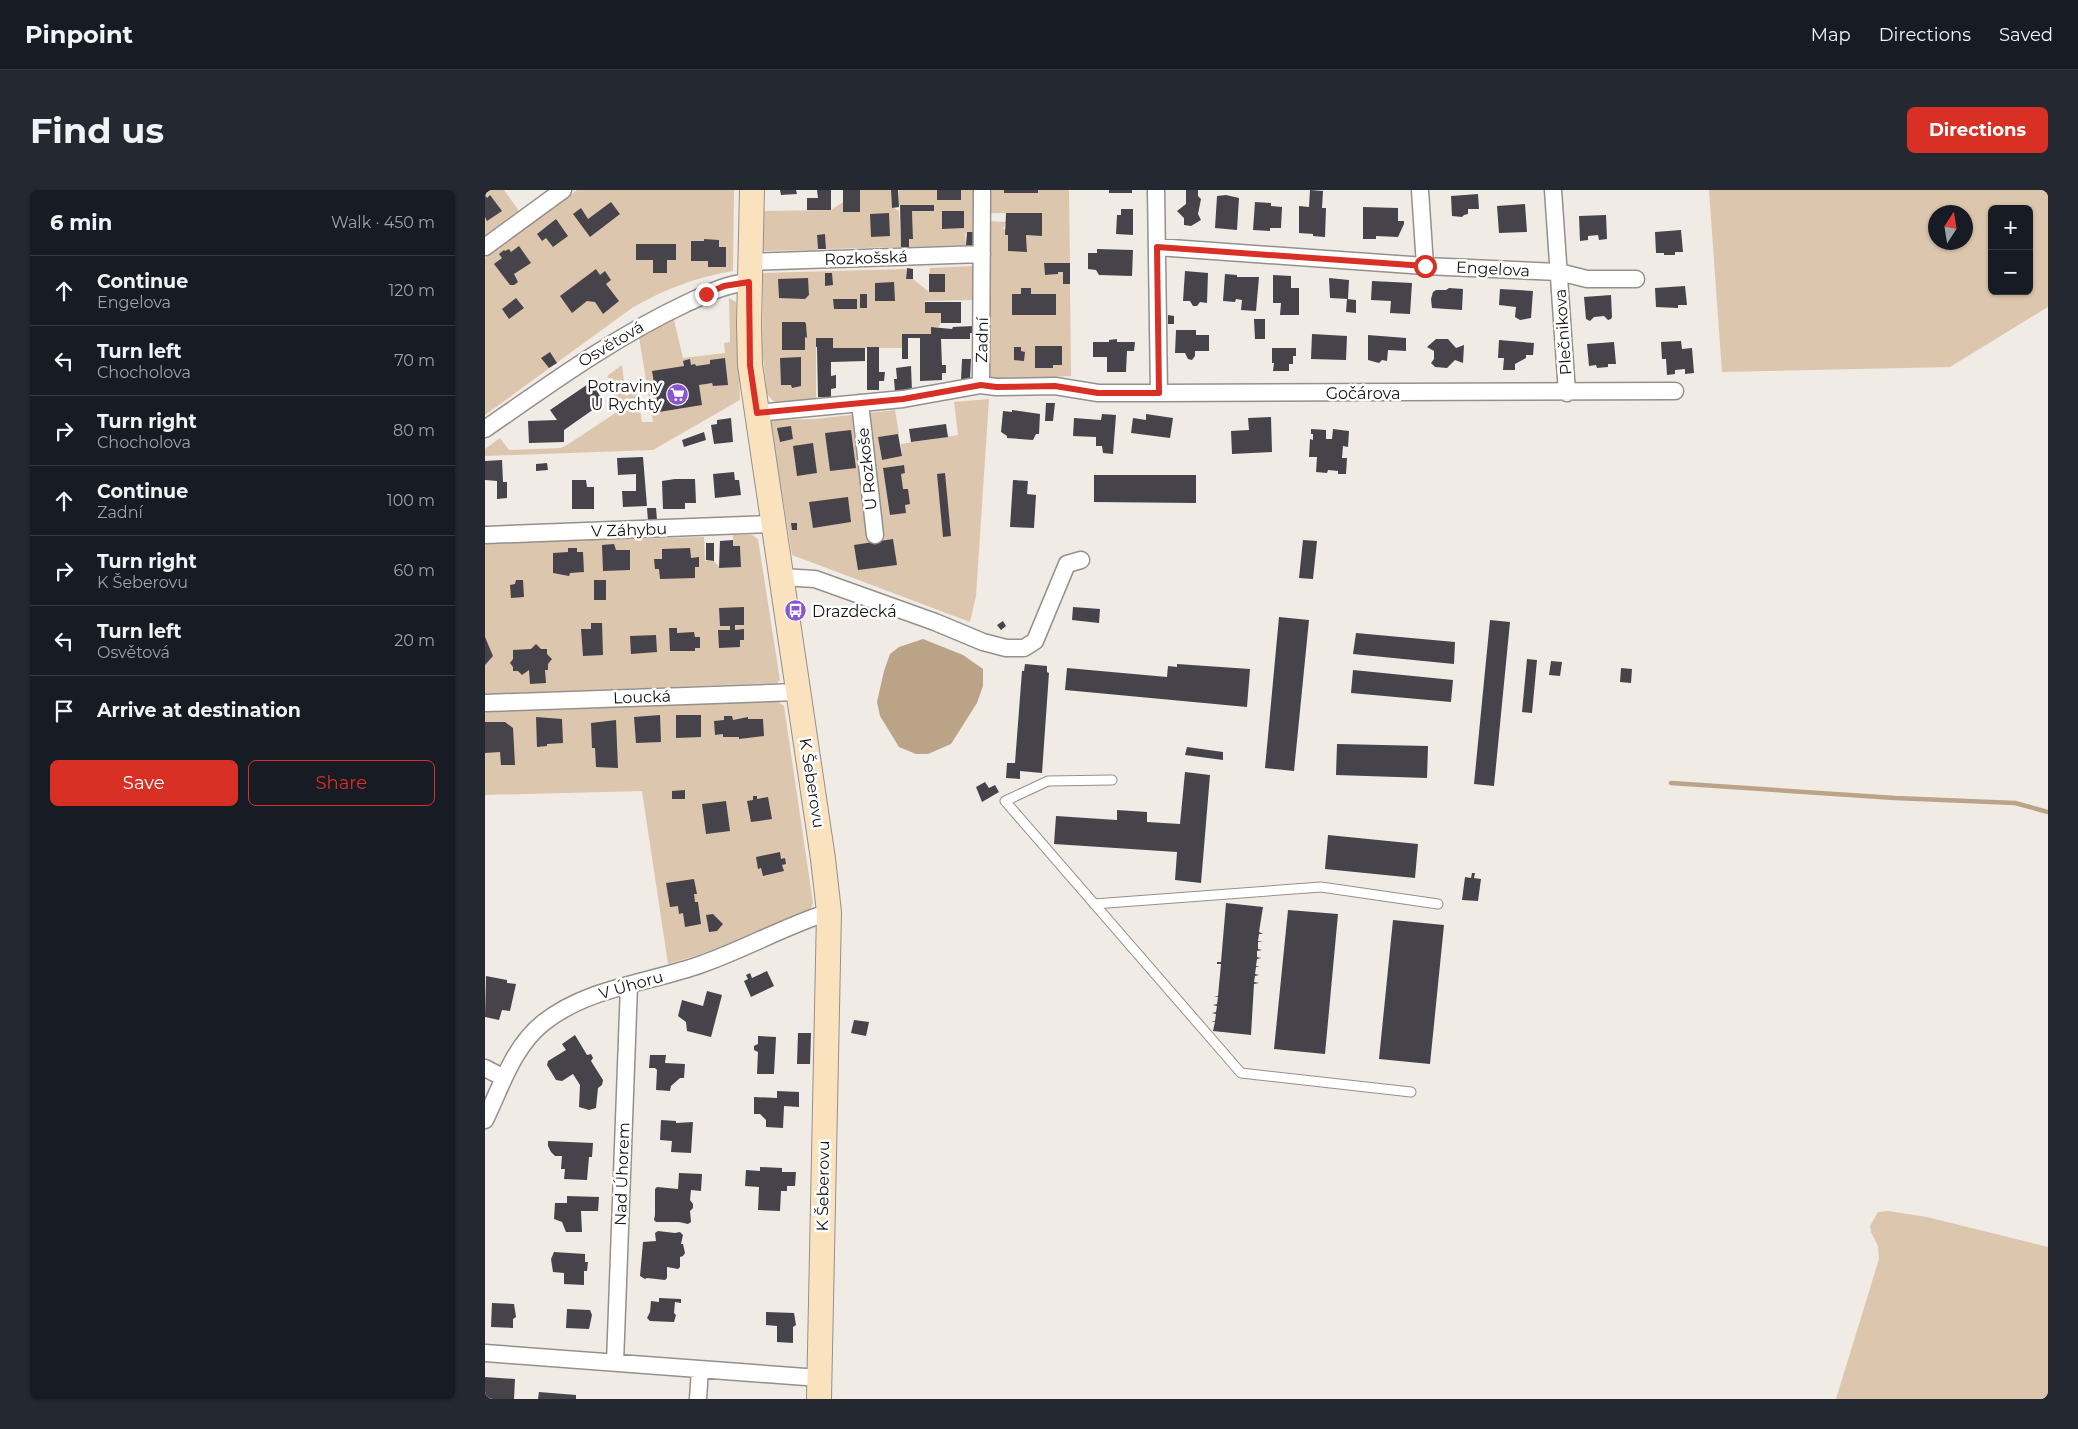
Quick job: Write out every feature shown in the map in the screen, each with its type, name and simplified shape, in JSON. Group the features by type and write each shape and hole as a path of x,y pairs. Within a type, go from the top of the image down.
{"street":[{"path":"485,247 563,190"},
{"name":"K Šeberovu","path":"752,190 750,365 823,859 829,912 819,1389"},
{"name":"Zadní","path":"757,413 903,399 981,385 982,190"},
{"path":"1156,190 1159,393"},
{"path":"1420,190 1425,266"},
{"name":"Plečnikova","path":"1553,190 1567,393"},
{"name":"Engelova","path":"1157,247 1425,266 1559,272"},
{"name":"Rozkošská","path":"750,272 982,254"},
{"name":"Osvětová","path":"485,429 580,362 629,332 750,272"},
{"name":"Plečnikova","path":"1559,272 1587,279 1636,279"},
{"name":"Gočárova","path":"981,385 996,387 1055,386 1098,393 1567,393 1675,391"},
{"name":"U Rozkoše","path":"860,403 875,535"},
{"name":"V Záhybu","path":"485,535 773,524"},
{"path":"781,577 815,579 935,622 983,642 1006,648 1024,648 1035,641 1067,564 1081,560"},
{"name":"Loucká","path":"485,703 798,692"},
{"name":"V Úhoru","path":"485,1120 504,1078 523,1043 543,1024 567,1007 592,996 702,964 829,912"},
{"name":"Nad Úhorem","path":"615,1363 629,985"},
{"path":"485,1068 504,1078"},
{"path":"485,1353 700,1369 819,1389"},
{"path":"698,1399 700,1369"}],"lane":[{"path":"1112,780 1048,781 1005,801 1241,1073 1411,1092"},
{"path":"1094,904 1321,887 1438,904"}],"shaded area":[{"path":"485,190 504,190 519,211 485,236"},
{"path":"577,190 734,190 733,271 681,285 632,308 485,415 485,258"},
{"path":"860,190 891,190 892,207 899,211 901,247 826,249 825,234 817,235 818,250 763,251 764,211 831,210 843,202 843,212 859,212"},
{"path":"899,190 973,190 973,232 965,234 966,245 909,247 909,239 913,239 912,211 934,211 934,206 899,205"},
{"path":"990,190 1069,190 1070,263 1044,264 1045,275 1063,272 1063,284 1070,284 1071,376 990,380 990,221 1006,222 1003,229 1006,229 1006,235 1008,235 1008,251 1027,252 1026,235 1042,235 1042,214 990,213"},
{"path":"1709,190 2048,190 2048,307 1950,367 1722,372"},
{"path":"974,266 974,300 925,301 925,313 941,313 941,323 938,327 931,327 931,334 902,334 902,348 833,348 833,338 816,338 816,399 777,403 767,394 762,348 763,273 906,269 906,279 913,279 929,292 945,292 945,274 929,274 930,268"},
{"path":"729,298 736,302 740,400 653,450 485,456 485,449 500,438 509,450 561,448 617,412 609,399 618,393 607,376 622,365 626,396 637,390 642,422 653,422 639,337 674,320 683,358 725,353 724,343 730,342"},
{"path":"989,399 976,596 970,622 792,555 770,420 815,419 895,410 899,434 878,437 882,460 902,456 901,444 958,435 954,402","holes":["903,465 905,473 884,476 883,468"]},
{"path":"733,535 752,535 758,539 780,680 777,683 485,694 485,543 704,537 705,561 714,561 720,568 741,567 740,547 733,546"},
{"path":"923,639 963,655 983,669 983,686 977,703 951,744 928,754 916,754 899,747 880,716 877,702 890,654 899,647"},
{"path":"777,701 784,706 813,903 810,911 756,937 668,964 642,791 485,795 485,712"},
{"path":"1888,1211 1927,1217 2048,1247 2048,1399 1836,1399 1879,1259 1878,1246 1870,1226 1878,1212"}],"building":[{"path":"780,190 796,190 797,194 781,195"},
{"path":"817,190 831,190 831,210 807,210 807,198 818,198"},
{"path":"843,190 860,190 860,212 843,212"},
{"path":"891,190 898,190 899,207 892,208"},
{"path":"937,190 961,190 961,200 937,200"},
{"path":"1004,190 1038,190 1038,193 1004,193"},
{"path":"1109,190 1132,190 1132,193 1109,193"},
{"path":"1186,190 1198,190 1198,196 1201,199 1198,214 1201,220 1191,226 1184,225 1184,218 1177,211 1186,204"},
{"path":"1310,190 1323,191 1322,208 1326,208 1325,237 1299,233 1299,206 1309,207"},
{"path":"1478,194 1479,209 1468,209 1468,214 1462,217 1452,216 1451,196"},
{"path":"485,195 487,198 490,195 502,211 487,221 485,217"},
{"path":"1226,195 1239,198 1237,230 1215,228 1217,196"},
{"path":"611,202 620,214 590,237 573,214 581,208 588,219"},
{"path":"1255,202 1271,203 1271,206 1282,207 1281,228 1270,228 1270,231 1253,230"},
{"path":"1525,204 1527,232 1499,233 1497,206"},
{"path":"900,205 934,205 934,211 912,211 913,239 909,239 909,247 901,247"},
{"path":"1363,207 1398,208 1398,221 1404,221 1404,224 1398,237 1376,236 1376,239 1363,239"},
{"path":"1121,209 1133,209 1133,235 1116,234 1117,215 1121,215"},
{"path":"942,211 964,211 964,228 942,229"},
{"path":"889,213 890,236 871,237 870,214"},
{"path":"1006,213 1042,213 1042,236 1026,235 1027,252 1008,251 1008,235 1005,235"},
{"path":"1606,215 1607,239 1599,240 1598,235 1588,236 1588,240 1580,241 1579,216"},
{"path":"556,219 568,236 553,247 546,238 542,241 537,234"},
{"path":"1681,230 1683,252 1675,252 1675,255 1656,253 1655,232"},
{"path":"967,232 973,232 974,245 966,245"},
{"path":"825,234 826,249 818,249 817,235"},
{"path":"704,239 719,240 719,247 726,247 726,267 708,267 708,261 691,261 691,241 704,241"},
{"path":"636,244 676,244 676,260 667,260 667,273 653,273 653,260 636,260"},
{"path":"519,246 531,263 514,274 518,282 510,285 494,264 502,258 499,254 504,250 509,249 511,252"},
{"path":"1097,249 1133,250 1132,276 1099,275 1096,270 1088,269 1088,253 1097,253"},
{"path":"1044,263 1070,263 1070,284 1063,284 1063,272 1045,275"},
{"path":"907,268 913,269 913,279 906,279"},
{"path":"596,269 600,275 605,271 611,280 606,284 619,301 603,314 595,302 587,301 572,313 560,296"},
{"path":"1185,271 1208,273 1207,303 1200,302 1197,306 1193,306 1190,301 1183,301"},
{"path":"825,273 832,273 833,285 825,286"},
{"path":"929,274 945,274 945,292 929,292"},
{"path":"1225,274 1237,275 1237,277 1259,277 1256,311 1241,310 1242,300 1236,299 1235,302 1223,301"},
{"path":"1273,275 1291,276 1291,288 1299,288 1299,315 1280,315 1281,303 1273,303"},
{"path":"808,278 809,295 805,299 779,298 778,279"},
{"path":"1329,278 1349,280 1348,299 1330,298"},
{"path":"1372,281 1412,283 1410,314 1390,313 1391,301 1371,300"},
{"path":"894,282 895,301 875,301 875,283"},
{"path":"1685,286 1687,305 1678,305 1678,308 1656,307 1655,288"},
{"path":"1021,288 1031,288 1031,294 1056,294 1056,315 1012,315 1012,294 1021,294"},
{"path":"1449,288 1463,289 1462,310 1432,308 1431,299 1433,292"},
{"path":"1500,289 1533,291 1531,318 1520,320 1515,317 1516,307 1499,305"},
{"path":"860,294 867,294 867,308 860,308"},
{"path":"1611,295 1611,319 1608,320 1604,316 1594,317 1590,321 1586,319 1584,297"},
{"path":"516,298 524,308 509,319 502,309"},
{"path":"833,299 857,299 857,309 834,309"},
{"path":"1347,299 1356,300 1356,313 1346,312"},
{"path":"925,302 961,302 961,323 941,323 941,313 925,313"},
{"path":"1168,315 1174,316 1174,324 1168,324"},
{"path":"1254,319 1265,319 1265,339 1255,339"},
{"path":"782,322 805,322 807,338 805,337 805,350 782,350"},
{"path":"973,326 973,333 970,333 970,339 941,339 942,365 946,365 946,373 942,373 942,380 920,381 920,338 908,338 908,359 902,359 902,334 931,334 931,327 952,329 953,327"},
{"path":"1176,330 1196,330 1196,335 1209,335 1209,351 1195,351 1195,356 1192,360 1188,359 1185,353 1175,353"},
{"path":"1312,334 1347,336 1346,360 1311,359"},
{"path":"1368,335 1406,338 1406,351 1388,350 1387,361 1382,360 1379,363 1368,360"},
{"path":"816,338 833,338 833,348 865,348 865,361 831,362 831,376 836,375 836,388 831,389 831,397 818,397"},
{"path":"1117,339 1117,342 1135,342 1134,351 1127,351 1126,372 1107,372 1107,357 1093,357 1093,342 1109,342 1109,340"},
{"path":"1436,339 1448,339 1456,348 1464,345 1463,363 1455,360 1447,368 1435,367 1431,363 1434,359 1434,351 1427,347"},
{"path":"1499,340 1534,343 1533,355 1526,355 1526,358 1515,364 1515,370 1503,370 1504,358 1498,358"},
{"path":"1681,341 1682,349 1692,348 1694,373 1685,374 1685,369 1675,370 1675,374 1667,375 1666,359 1662,359 1661,342"},
{"path":"1614,342 1616,364 1608,364 1608,367 1597,368 1596,365 1589,366 1587,344"},
{"path":"1035,346 1062,346 1062,365 1053,365 1053,368 1035,368"},
{"path":"867,347 879,347 879,372 885,372 884,381 879,381 879,390 867,390"},
{"path":"1014,347 1021,347 1021,351 1025,352 1024,361 1014,360"},
{"path":"1272,348 1296,348 1296,356 1293,356 1293,364 1289,364 1289,371 1273,371"},
{"path":"550,352 557,363 549,368 541,358"},
{"path":"801,357 801,386 792,388 791,385 781,385 780,358"},
{"name":"Potraviny U Rychty","path":"725,358 728,385 713,386 712,383 699,385 702,405 659,412 652,371 684,366 683,361 690,359 691,365 695,364 696,366 710,364 710,360"},
{"path":"962,359 971,359 970,380 961,380"},
{"path":"911,366 912,391 895,392 894,379 897,379 896,368"},
{"path":"591,382 604,402 564,430 564,442 529,443 528,421 557,420 550,410"},
{"path":"1046,403 1055,403 1053,421 1045,421"},
{"path":"1012,410 1040,414 1039,434 1036,434 1033,440 1007,438 1001,432 1003,411 1012,412"},
{"path":"1102,414 1116,415 1113,454 1103,453 1102,446 1096,446 1096,437 1073,436 1074,418 1101,420"},
{"path":"1146,414 1173,418 1170,438 1131,433 1133,418 1146,420"},
{"path":"1271,417 1272,452 1232,454 1231,431 1249,430 1248,418"},
{"path":"731,418 733,442 714,444 711,425 717,424 717,420"},
{"path":"946,424 948,437 911,442 909,429"},
{"path":"791,426 793,439 780,442 777,428"},
{"path":"1311,429 1326,430 1326,439 1332,439 1333,429 1349,431 1348,447 1343,446 1342,458 1347,458 1346,474 1338,474 1338,471 1328,470 1327,473 1316,472 1317,457 1309,457 1310,439 1313,440"},
{"path":"851,430 856,468 830,471 825,433"},
{"path":"704,432 706,440 684,447 682,440"},
{"path":"898,434 902,456 882,460 878,437"},
{"path":"813,443 817,473 797,476 793,446"},
{"path":"643,457 647,506 623,507 622,491 636,491 636,474 618,475 617,458"},
{"path":"502,460 503,482 507,482 507,498 497,499 497,481 485,480 485,461"},
{"path":"547,463 548,470 536,471 536,464"},
{"path":"904,465 905,473 901,474 903,489 908,489 910,504 905,505 906,513 890,515 883,468"},
{"path":"734,472 735,480 739,480 741,495 715,498 713,474"},
{"path":"945,473 951,536 943,537 937,474"},
{"path":"1094,475 1196,475 1196,503 1094,502"},
{"path":"695,479 696,503 685,503 685,509 663,509 662,481"},
{"path":"572,480 586,480 587,487 594,487 594,509 572,509"},
{"path":"1013,480 1028,481 1027,494 1036,495 1034,528 1010,527"},
{"path":"848,497 851,522 813,528 809,502"},
{"path":"647,508 656,508 657,520 648,521"},
{"path":"791,523 797,523 797,530 792,530"},
{"path":"893,539 897,565 858,570 854,545"},
{"path":"733,540 733,546 740,546 741,567 719,568 720,541"},
{"path":"1303,540 1317,541 1313,579 1299,578"},
{"path":"706,543 714,543 714,561 706,560"},
{"path":"614,544 616,550 630,550 630,570 603,571 602,545"},
{"path":"568,548 577,548 577,552 583,552 584,572 570,573 569,576 553,573 553,553 568,552"},
{"path":"690,548 691,558 699,557 699,567 695,567 695,578 660,579 659,569 655,569 654,559 662,559 662,549"},
{"path":"516,580 523,580 524,597 511,598 510,585 515,584"},
{"path":"594,580 606,580 606,600 594,600"},
{"path":"744,607 744,625 735,625 735,630 744,629 744,640 740,640 740,647 719,648 718,630 730,630 730,626 720,626 719,608"},
{"path":"1073,607 1100,609 1099,623 1072,620"},
{"path":"1279,617 1309,620 1294,771 1265,768"},
{"path":"1490,620 1510,622 1494,786 1474,784"},
{"path":"1003,621 1006,626 1001,630 997,625"},
{"path":"591,623 602,623 603,655 583,656 581,629 591,629"},
{"path":"669,628 677,628 677,633 694,632 695,637 700,637 700,648 695,648 695,651 670,651"},
{"path":"1356,633 1455,642 1454,664 1353,654"},
{"path":"656,635 657,652 631,654 630,636"},
{"path":"485,637 493,656 485,665"},
{"path":"536,644 541,649 547,649 547,654 552,659 548,664 548,670 545,670 546,683 530,684 529,670 522,675 518,671 513,671 510,663 513,659 513,650 531,649"},
{"path":"1527,659 1537,660 1532,713 1522,712"},
{"path":"1551,661 1562,662 1560,676 1549,675"},
{"path":"1025,664 1047,666 1047,672 1049,673 1042,773 1020,771 1020,779 1006,778 1007,763 1015,763 1022,671 1024,671"},
{"path":"1177,664 1250,669 1247,707 1065,690 1067,668 1167,677 1168,666 1177,667"},
{"path":"1621,668 1632,669 1631,683 1620,682"},
{"path":"1353,670 1453,680 1451,702 1351,693"},
{"path":"660,715 661,742 636,743 634,717"},
{"path":"676,715 701,715 701,737 676,738"},
{"path":"724,716 732,716 733,720 748,717 748,719 763,719 764,736 739,739 739,737 723,737 723,734 715,735 714,721 724,720"},
{"path":"536,717 562,719 563,743 537,747"},
{"path":"616,720 618,768 596,767 595,748 592,748 591,723"},
{"path":"485,722 505,722 513,728 515,765 501,765 500,752 485,753"},
{"path":"1337,744 1428,746 1427,778 1336,775"},
{"path":"1187,747 1223,752 1223,760 1185,755"},
{"path":"1185,772 1210,775 1201,883 1175,880 1177,852 1054,844 1056,816 1117,820 1117,810 1147,812 1147,822 1180,824"},
{"path":"985,782 989,788 995,785 999,792 982,802 976,787"},
{"path":"685,790 685,799 672,799 672,791"},
{"path":"753,796 757,796 757,799 768,797 772,819 751,822 747,801 753,800"},
{"path":"726,801 730,831 706,834 702,804"},
{"path":"1328,835 1418,844 1415,878 1325,869"},
{"path":"780,852 781,859 785,858 786,864 782,865 784,871 763,876 761,868 758,869 756,857"},
{"path":"1472,873 1475,873 1474,878 1481,879 1478,901 1462,900 1465,877 1471,878"},
{"path":"694,879 697,894 694,894 695,902 698,902 701,924 685,927 683,913 679,914 678,906 670,907 666,883"},
{"path":"1226,903 1263,907 1259,932 1263,934 1259,934 1258,941 1263,942 1258,942 1258,949 1262,950 1257,951 1257,957 1261,958 1257,959 1256,966 1260,966 1256,967 1255,974 1259,975 1255,976 1254,982 1259,983 1254,984 1251,1035 1213,1031 1215,1022 1211,1021 1215,1021 1216,1014 1212,1013 1216,1012 1217,1006 1213,1005 1217,1004 1218,997 1214,996 1218,996 1221,964 1217,964 1217,962 1221,962"},
{"path":"1288,910 1338,914 1325,1054 1274,1049"},
{"path":"713,914 723,924 717,931 709,932 706,915"},
{"path":"1393,920 1444,925 1430,1064 1379,1059"},
{"path":"767,971 774,986 751,997 744,981 748,979 746,975 750,973 752,978"},
{"path":"486,976 507,980 507,983 516,984 510,1011 502,1010 499,1020 485,1017"},
{"path":"707,991 722,995 711,1037 687,1031 686,1022 678,1016 682,1000 703,1006"},
{"path":"854,1020 869,1022 866,1036 851,1033"},
{"path":"798,1033 811,1033 810,1064 797,1064"},
{"path":"575,1035 587,1055 591,1054 593,1058 591,1061 603,1080 602,1085 598,1088 596,1108 589,1110 579,1107 580,1085 573,1074 562,1081 556,1080 547,1065 548,1061 566,1050 562,1044"},
{"path":"758,1036 776,1037 774,1074 757,1074 758,1052 754,1050 754,1046 758,1044"},
{"path":"650,1055 666,1055 665,1063 685,1064 684,1078 680,1078 671,1086 670,1091 656,1090 657,1070 649,1068"},
{"path":"777,1091 799,1092 799,1107 784,1106 783,1128 766,1127 766,1120 760,1114 754,1114 754,1097 777,1098"},
{"path":"661,1120 676,1121 676,1123 693,1122 691,1153 671,1152 672,1141 660,1140"},
{"path":"548,1141 593,1143 592,1157 589,1157 587,1180 564,1179 565,1169 561,1169 562,1156 555,1156 551,1152"},
{"path":"760,1167 782,1168 782,1172 796,1172 795,1186 787,1186 787,1191 781,1191 780,1211 758,1210 759,1187 745,1186 746,1170 760,1171"},
{"path":"679,1173 702,1174 701,1191 691,1190 690,1200 693,1208 690,1211 691,1222 688,1224 656,1222 654,1220 655,1189 657,1187 678,1189"},
{"path":"567,1196 599,1197 598,1211 581,1211 582,1232 566,1232 562,1222 554,1219 555,1203 567,1203"},
{"path":"658,1231 680,1232 683,1235 681,1244 683,1244 685,1253 680,1257 680,1267 678,1269 667,1267 667,1278 665,1280 645,1279 640,1276 643,1242 656,1241 655,1233"},
{"path":"554,1252 585,1254 585,1262 588,1262 587,1271 584,1271 584,1285 564,1284 564,1273 553,1272 551,1259"},
{"path":"659,1298 681,1299 681,1303 675,1302 674,1313 676,1315 674,1322 650,1321 647,1318 650,1312 651,1301 659,1302"},
{"path":"492,1303 514,1304 516,1317 513,1319 513,1328 491,1327"},
{"path":"567,1309 590,1310 592,1315 589,1329 566,1328"},
{"path":"766,1312 794,1313 796,1325 793,1327 793,1343 777,1342 777,1326 766,1325"},
{"path":"485,1377 515,1379 514,1399 485,1399"},
{"path":"539,1392 576,1395 576,1399 538,1399"}],"waterway":[{"path":"1671,783 1895,798 2015,803 2048,812"}],"place":[{"name":"Potraviny U Rychty","path":"678,395"},
{"name":"Drazdecká","path":"796,611"}],"route":[{"path":"706,294 724,286 749,282 750,365 757,413 903,399 981,385 996,387 1055,386 1098,393 1159,393 1157,247 1425,266"}]}
